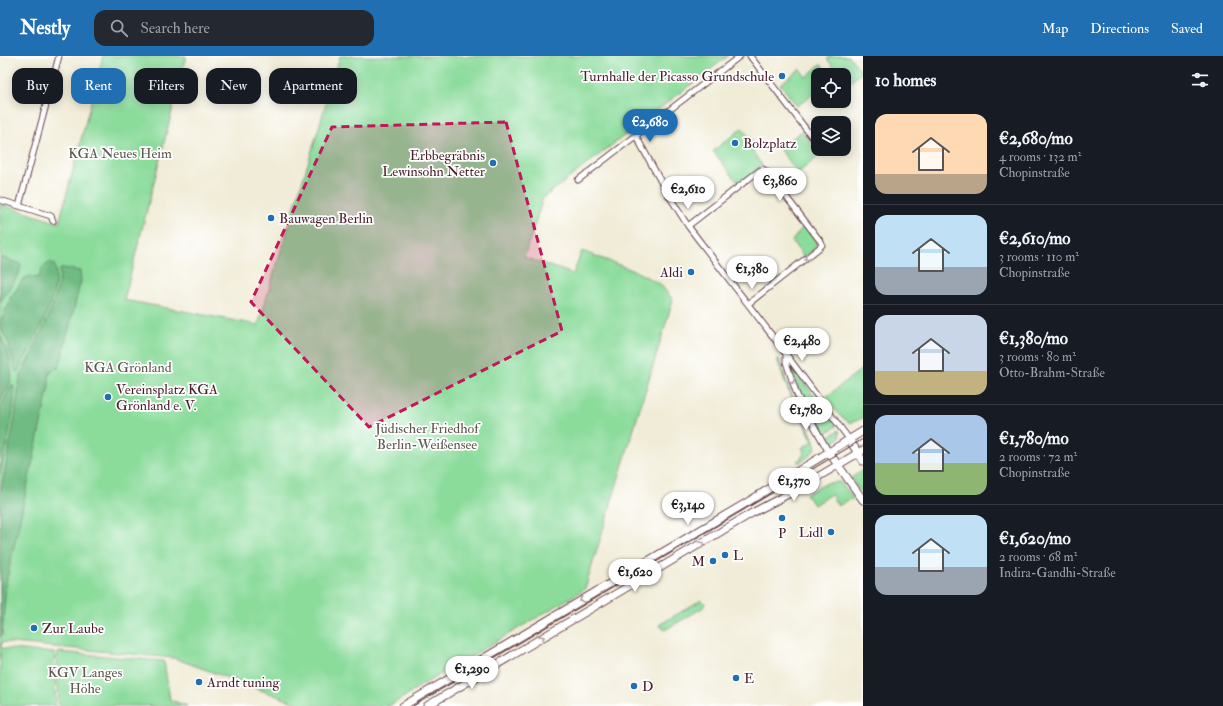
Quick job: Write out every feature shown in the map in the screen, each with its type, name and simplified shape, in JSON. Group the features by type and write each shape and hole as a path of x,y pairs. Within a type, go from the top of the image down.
{"main road":[{"path":"403,706 746,503 828,451 863,431"},
{"path":"849,439 860,451 863,461"},
{"path":"828,451 863,500"},
{"path":"426,706 752,513 838,466 860,451"},
{"path":"746,503 752,513"}],"street":[{"path":"19,206 59,56"},
{"path":"578,180 740,56"},
{"path":"750,56 811,136"},
{"path":"636,136 666,191 688,226 849,439"},
{"path":"688,226 760,170 763,169 767,172 775,182 822,245 748,304"},
{"path":"0,200 51,216 53,221"},
{"path":"786,354 786,362 797,395 828,451"}],"highlighted area":[{"path":"506,122 562,331 369,427 251,302 332,127"}],"green space":[{"name":"Jüdischer Friedhof Berlin-Weißensee","path":"103,56 186,56 183,68 134,68 134,104 174,104 124,300 258,325 326,104 357,104 357,68 336,68 340,56 728,56 543,198 524,257 573,274 582,251 635,271 660,284 673,300 585,589 413,690 414,691 389,706 304,706 174,658 2,642 1,648 54,653 56,706 0,706 0,204 59,223 90,104 126,104 126,68 100,68"},
{"path":"831,56 849,56 862,72 851,82 851,68 834,68 827,59"},
{"path":"821,64 824,68 816,68"},
{"path":"800,69 806,77 811,73 811,96 797,106 780,84"},
{"path":"742,128 754,144 755,150 753,152 762,165 739,184 713,151"},
{"path":"802,131 811,143 811,156 819,156 798,173 779,148"},
{"path":"805,225 815,238 817,246 804,258 792,241"},
{"path":"0,257 21,264 21,266 19,274 0,302"},
{"path":"50,262 54,264 56,274 55,287 51,302 38,334 18,371 16,372 8,342 0,327 0,319 4,316 11,296 23,279 30,276 35,278 39,277 42,268"},
{"path":"63,268 80,271 81,280 59,368 53,369 51,373 49,373 49,387 6,583 2,636 0,638 0,494 14,424 20,377 50,313 57,290 60,275 59,270"},
{"path":"0,335 8,352 12,371 10,383 0,403"},
{"path":"779,358 791,394 815,442 816,448 807,458 799,463 797,461 802,458 801,457 805,453 802,448 813,441 788,390 777,359"},
{"path":"793,368 837,426 822,436 802,398 791,370"},
{"path":"863,368 863,418 850,423 839,415 826,397"},
{"path":"13,385 14,403 0,474 0,410 11,386"},
{"path":"839,430 840,437 835,442 830,444 825,439"},
{"path":"863,470 863,496 851,478"},
{"path":"840,482 854,498 838,506 831,494 814,505 806,494 827,483"},
{"path":"701,600 705,603 704,607 665,630 659,625"},
{"name":"KGV Langes Höhe","path":"59,652 164,661 170,700 187,706 59,706 57,655"}],"tram line":[{"path":"413,706 863,439"}],"place":[{"name":"Turnhalle der Picasso Grundschule","path":"782,76"},
{"name":"Bolzplatz","path":"735,143"},
{"name":"Erbbegräbnis Lewinsohn Netter","path":"493,163"},
{"name":"Bauwagen Berlin","path":"271,218"},
{"name":"Aldi","path":"691,272"},
{"name":"Vereinsplatz KGA Grönland e. V.","path":"108,397"},
{"name":"P","path":"782,518"},
{"name":"Lidl","path":"831,532"},
{"name":"L","path":"725,555"},
{"name":"M","path":"713,561"},
{"name":"Zur Laube","path":"34,628"},
{"name":"E","path":"736,678"},
{"name":"Arndt tuning","path":"199,682"},
{"name":"D","path":"634,686"}],"park label":[{"name":"KGA Neues Heim","path":"120,153"},
{"name":"KGA Grönland","path":"128,367"}]}
